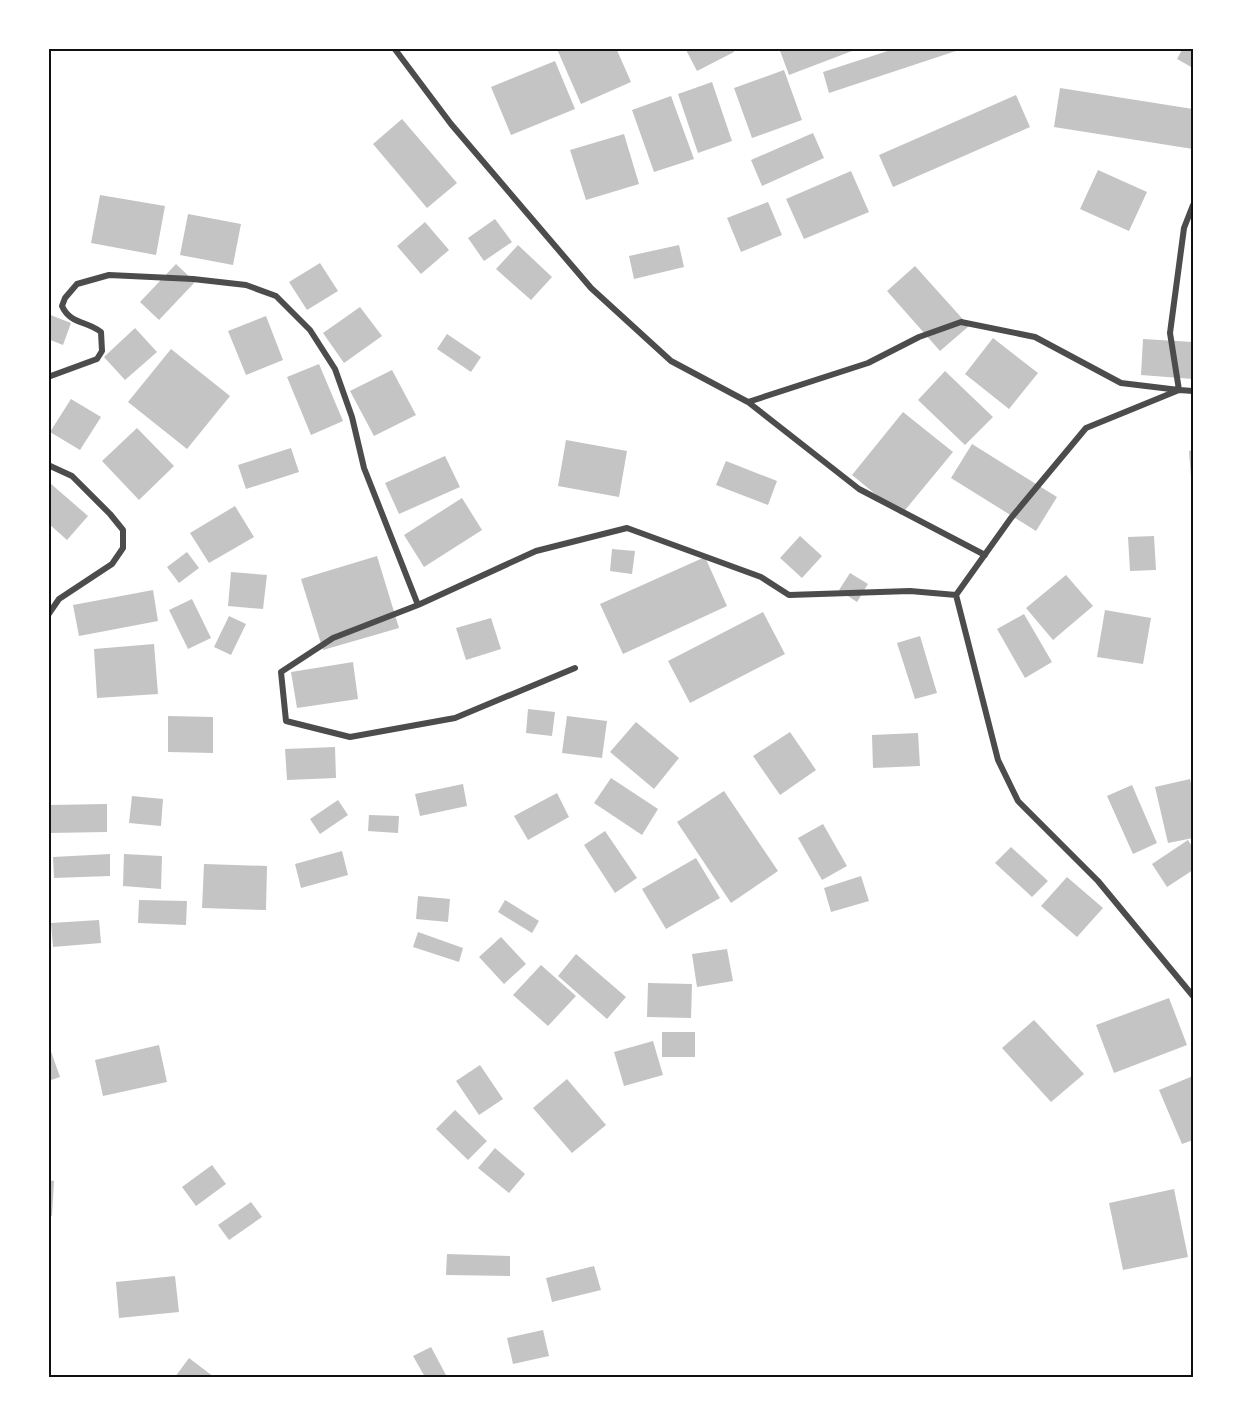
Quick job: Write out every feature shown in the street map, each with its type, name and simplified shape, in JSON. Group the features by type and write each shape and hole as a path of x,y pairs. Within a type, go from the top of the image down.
{"street":[{"path":"394,48 451,124 591,288 671,361 748,402 859,489 985,555"},
{"path":"1179,390 1170,333 1184,228 1193,205"},
{"path":"48,377 97,359 102,351 101,332 92,325 75,321 66,314 62,306 65,298 77,284 109,275 193,279 246,285 276,296 310,330 335,369 352,417 364,468 418,605"},
{"path":"748,402 868,363 919,337 961,322 1035,337 1121,383 1193,391"},
{"path":"956,595 1011,518 1086,428 1179,390"},
{"path":"48,465 72,476 123,530 123,548 112,564 59,599 48,615"},
{"path":"575,668 455,718 350,737 286,721 281,672 333,638 418,605 536,551 627,528 761,577 789,595 910,591 956,595"},
{"path":"956,595 998,760 1018,801 1098,880 1193,996"}],"building":[{"path":"616,48 631,82 581,104 557,49"},
{"path":"685,48 732,48 734,52 697,71"},
{"path":"779,48 860,48 789,75"},
{"path":"897,48 965,48 829,93 823,72"},
{"path":"1183,48 1193,48 1193,68 1177,59"},
{"path":"555,61 575,109 511,135 491,87"},
{"path":"784,70 802,120 752,138 734,88"},
{"path":"712,82 732,141 698,153 678,94"},
{"path":"1060,88 1193,109 1193,149 1054,127"},
{"path":"1016,95 1030,127 893,187 879,155"},
{"path":"671,96 694,159 654,172 632,110"},
{"path":"402,119 457,183 427,208 373,144"},
{"path":"813,133 824,158 762,186 751,160"},
{"path":"624,134 639,184 586,200 570,150"},
{"path":"1098,170 1147,192 1129,231 1080,209"},
{"path":"851,171 869,212 804,239 786,199"},
{"path":"100,195 165,206 156,255 91,243"},
{"path":"768,202 782,235 741,252 727,218"},
{"path":"188,214 241,224 233,265 180,255"},
{"path":"495,219 512,242 484,261 468,238"},
{"path":"425,222 449,250 421,274 397,246"},
{"path":"518,245 552,277 531,300 496,269"},
{"path":"679,245 684,267 634,279 629,256"},
{"path":"320,263 338,291 307,310 289,282"},
{"path":"176,264 195,282 159,320 140,302"},
{"path":"915,266 969,326 940,351 887,291"},
{"path":"360,307 382,336 344,363 323,333"},
{"path":"48,314 71,323 63,345 48,339"},
{"path":"266,316 283,360 246,375 228,331"},
{"path":"135,328 157,352 125,380 104,357"},
{"path":"447,334 481,357 471,372 437,349"},
{"path":"993,338 1038,373 1009,409 965,374"},
{"path":"1143,339 1193,342 1193,379 1141,375"},
{"path":"171,349 230,396 187,449 128,402"},
{"path":"319,364 343,421 311,435 287,377"},
{"path":"392,370 416,415 374,436 350,391"},
{"path":"945,371 993,417 965,445 918,400"},
{"path":"71,399 101,417 80,450 50,432"},
{"path":"903,412 953,452 901,515 852,475"},
{"path":"137,428 174,466 139,500 102,461"},
{"path":"566,440 627,451 619,497 558,486"},
{"path":"972,444 1057,497 1036,531 951,478"},
{"path":"291,448 299,472 246,489 238,465"},
{"path":"1193,450 1193,477 1191,477 1189,451"},
{"path":"445,456 460,487 399,514 385,483"},
{"path":"726,461 777,481 768,505 716,485"},
{"path":"50,483 88,516 67,540 48,523 48,486"},
{"path":"462,498 482,530 424,567 404,535"},
{"path":"235,506 254,537 209,563 190,533"},
{"path":"800,536 822,556 802,578 780,558"},
{"path":"1154,536 1156,570 1130,571 1128,537"},
{"path":"612,549 635,551 632,574 610,571"},
{"path":"187,552 199,568 179,583 167,567"},
{"path":"377,556 399,628 323,650 301,579"},
{"path":"705,557 727,606 623,654 600,604"},
{"path":"231,572 267,575 263,609 228,606"},
{"path":"850,573 868,584 857,602 839,590"},
{"path":"1066,575 1093,606 1053,640 1026,608"},
{"path":"153,590 158,621 79,636 73,605"},
{"path":"192,599 211,638 188,649 169,610"},
{"path":"1105,610 1151,618 1143,664 1097,657"},
{"path":"763,612 785,654 690,703 668,661"},
{"path":"1024,614 1052,662 1025,678 997,629"},
{"path":"229,616 246,624 231,655 214,647"},
{"path":"491,618 501,649 466,660 456,628"},
{"path":"920,636 937,693 915,699 897,643"},
{"path":"154,644 158,694 97,698 94,649"},
{"path":"353,662 358,699 297,708 291,672"},
{"path":"528,709 555,712 552,736 526,733"},
{"path":"168,716 213,717 213,753 168,752"},
{"path":"567,716 607,721 602,758 562,753"},
{"path":"636,722 679,758 654,789 610,752"},
{"path":"790,732 816,770 780,795 753,756"},
{"path":"918,733 920,766 873,768 872,735"},
{"path":"335,747 336,778 287,780 285,749"},
{"path":"611,778 658,809 642,835 594,803"},
{"path":"1190,779 1193,791 1193,838 1168,843 1155,787"},
{"path":"463,784 467,806 420,816 415,794"},
{"path":"1132,785 1157,843 1133,854 1107,796"},
{"path":"724,791 778,871 731,903 677,822"},
{"path":"557,793 569,817 528,840 514,816"},
{"path":"132,796 163,799 161,826 129,823"},
{"path":"338,800 348,815 320,834 310,819"},
{"path":"107,804 107,832 48,833 48,805"},
{"path":"369,815 399,816 398,833 368,831"},
{"path":"823,824 847,866 822,880 798,838"},
{"path":"605,831 637,878 615,893 584,845"},
{"path":"1188,840 1193,848 1193,870 1167,887 1152,864"},
{"path":"1011,847 1048,881 1032,897 995,863"},
{"path":"342,851 348,875 301,888 295,864"},
{"path":"110,854 110,876 54,878 53,857"},
{"path":"124,854 162,856 161,889 123,886"},
{"path":"696,858 720,898 666,929 642,889"},
{"path":"204,864 267,866 266,910 202,908"},
{"path":"861,876 869,901 831,912 824,888"},
{"path":"1067,877 1103,908 1077,937 1041,906"},
{"path":"418,896 450,899 448,922 416,919"},
{"path":"139,900 187,901 186,925 138,923"},
{"path":"505,900 539,921 532,933 498,912"},
{"path":"99,920 101,943 53,947 51,923"},
{"path":"418,932 463,948 459,962 413,947"},
{"path":"501,937 526,964 504,984 479,957"},
{"path":"727,949 733,981 697,987 692,954"},
{"path":"576,954 626,997 607,1019 558,976"},
{"path":"541,965 576,996 548,1026 513,995"},
{"path":"648,983 692,984 691,1018 647,1017"},
{"path":"1169,998 1187,1045 1114,1073 1096,1025"},
{"path":"1034,1020 1084,1074 1051,1102 1002,1048"},
{"path":"662,1032 695,1032 695,1057 662,1057"},
{"path":"653,1041 663,1075 624,1086 614,1052"},
{"path":"48,1043 60,1077 48,1081"},
{"path":"159,1045 167,1082 103,1096 95,1060"},
{"path":"480,1065 503,1099 479,1115 456,1081"},
{"path":"1193,1076 1193,1140 1182,1144 1159,1090"},
{"path":"567,1079 606,1125 572,1153 533,1108"},
{"path":"455,1110 487,1141 468,1160 436,1129"},
{"path":"495,1148 525,1174 509,1193 478,1168"},
{"path":"212,1165 226,1184 196,1206 182,1187"},
{"path":"48,1180 54,1181 52,1216 48,1216"},
{"path":"1174,1189 1188,1257 1123,1270 1109,1203"},
{"path":"251,1202 262,1217 229,1240 218,1225"},
{"path":"447,1254 510,1256 510,1276 446,1275"},
{"path":"594,1266 601,1290 552,1302 546,1278"},
{"path":"175,1276 179,1312 119,1318 116,1282"},
{"path":"543,1330 549,1356 513,1364 507,1338"},
{"path":"431,1347 447,1377 425,1377 413,1356"},
{"path":"189,1358 214,1377 175,1377"}]}
